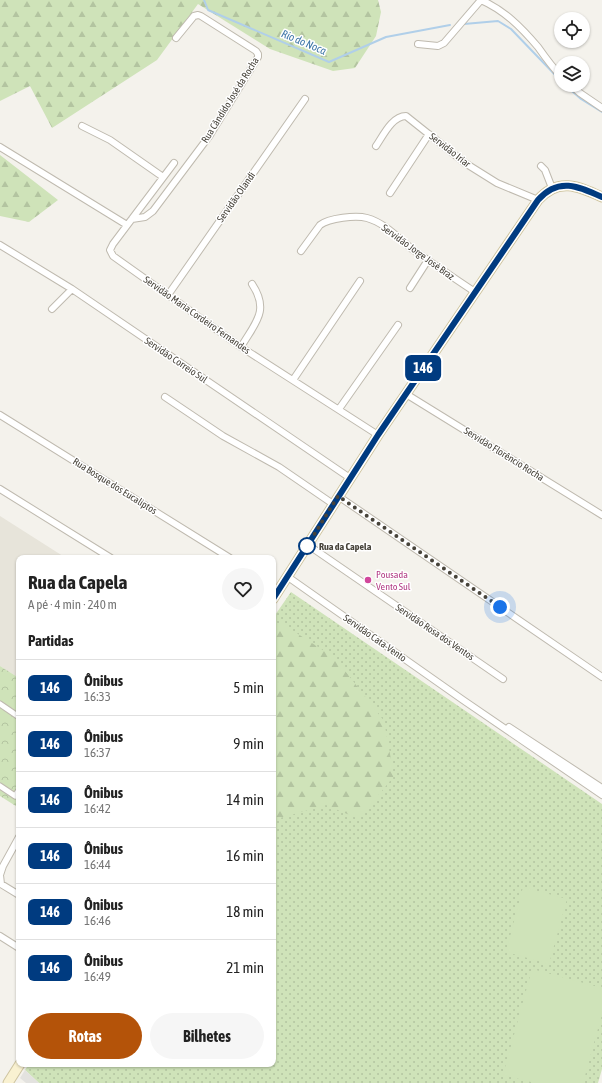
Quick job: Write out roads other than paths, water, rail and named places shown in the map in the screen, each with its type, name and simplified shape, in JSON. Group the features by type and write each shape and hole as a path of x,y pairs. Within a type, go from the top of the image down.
{"main road":[{"path":"276,587 288,576 378,435 542,195 552,188 565,185 584,189 602,197"},
{"path":"8,1083 18,1067"}],"street":[{"path":"418,44 438,46 444,43 481,0 499,9 510,18 533,42 554,68"},
{"name":"Rua Cândido José da Rocha","path":"132,219 145,217 153,211 210,135 258,57 256,52 198,15 194,16 176,38"},
{"path":"579,92 602,108"},
{"name":"Servidão Olandi","path":"168,295 305,98"},
{"name":"Servidão Iriar","path":"376,146 395,119 401,116 406,116 465,163 496,183 538,200"},
{"path":"82,126 110,140 163,177"},
{"path":"390,192 429,134"},
{"path":"0,147 127,226"},
{"name":"Servidão Maria Cordeiro Fernandes","path":"174,162 111,247 110,250 113,256 241,347 378,435"},
{"path":"541,166 546,170 552,188"},
{"name":"Servidão Jorge José Braz","path":"301,251 320,225 324,222 359,217 366,218 385,227 428,260 475,292"},
{"name":"Servidão Correio Sul","path":"0,245 72,289 350,478"},
{"path":"410,288 428,260"},
{"path":"293,380 360,282"},
{"path":"241,347 259,316 262,305 258,292 252,284"},
{"path":"52,309 72,289"},
{"path":"338,409 398,325"},
{"name":"Servidão Florêncio Rocha","path":"406,394 602,515"},
{"path":"166,397 220,434 279,467 333,504"},
{"name":"Rua Bosque dos Eucaliptos","path":"0,415 225,555"},
{"path":"0,489 106,555"},
{"path":"338,496 602,677"},
{"name":"Servidão Rosa dos Ventos","path":"308,545 503,679"},
{"name":"Servidão Cata-Vento","path":"288,576 463,700 487,712 578,775 602,788"},
{"path":"0,704 16,715"},
{"name":"Servidão Cata-Vento","path":"578,775 602,795"},
{"path":"0,786 15,796 16,794"},
{"path":"16,842 3,866 0,875 2,884 16,893"},
{"path":"0,936 16,946"}],"waterway":[{"name":"Rio do Noca","path":"204,0 208,10 329,62 386,37 450,25"},
{"name":"Rio do Noca","path":"464,24 498,21 511,29 554,74"},
{"name":"Rio do Noca","path":"573,92 581,99 602,112"}],"place":[{"name":"Rua da Capela","path":"307,546"},
{"name":"Pousada Vento Sul","path":"368,580"}]}
